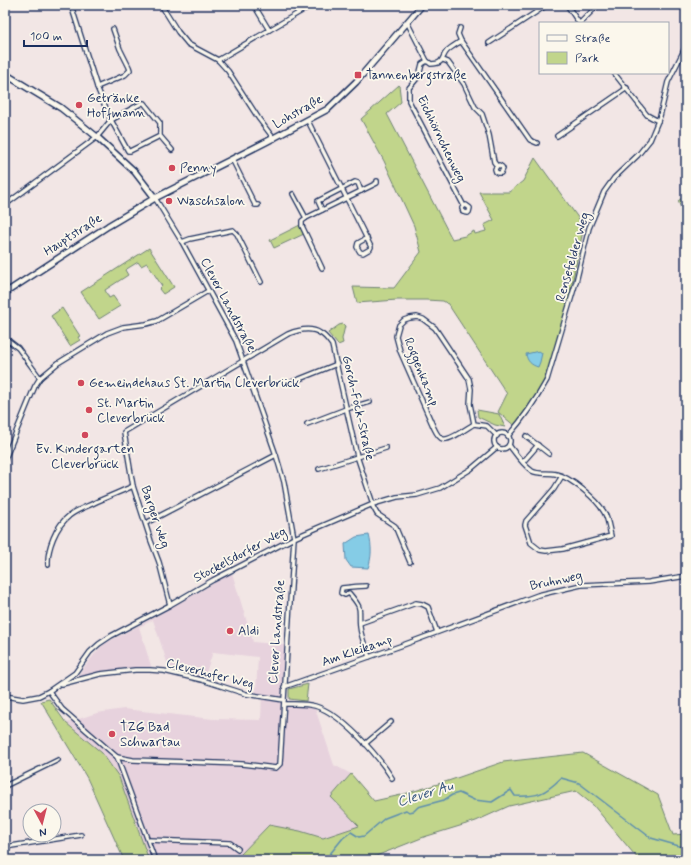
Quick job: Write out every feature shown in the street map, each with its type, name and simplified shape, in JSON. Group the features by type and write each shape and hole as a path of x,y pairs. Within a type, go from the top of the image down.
{"main road":[{"name":"Lohstraße","path":"155,198 274,139 328,109 347,92 422,5"},
{"name":"Clever Landstraße","path":"5,75 61,108 97,137 135,172 155,198"},
{"name":"Hauptstraße","path":"5,293 108,226 155,198"}],"street":[{"path":"70,5 97,87 111,120 128,151 160,136"},
{"path":"161,5 178,32 188,44 218,60 228,71 259,119 274,139"},
{"path":"254,5 269,30"},
{"path":"218,60 312,5"},
{"path":"489,43 547,5"},
{"path":"567,5 578,22"},
{"path":"580,22 598,5"},
{"path":"407,22 427,61 431,64 435,64 443,60 446,52 461,41"},
{"path":"460,28 458,34 461,41 530,140 537,143"},
{"path":"97,87 125,75 130,70 113,29"},
{"name":"Rensefelder Weg","path":"508,436 521,421 547,380 576,282 590,228 604,192 614,178 650,140 658,121 668,82 673,69 686,46"},
{"path":"443,60 448,62 464,84 475,107 482,114 489,134 494,162 497,166"},
{"name":"Eichhörnchenweg","path":"427,61 422,64 419,76 409,88 409,101 464,206"},
{"path":"616,74 647,115 658,121"},
{"path":"557,136 627,88"},
{"path":"5,205 97,137 111,120 144,103 160,123 160,136 172,150"},
{"path":"308,121 367,238"},
{"path":"232,159 255,205 258,205"},
{"path":"322,268 302,226 302,221 376,183 377,181"},
{"path":"322,210 318,201 355,182 358,183 361,190"},
{"path":"293,194 306,218"},
{"name":"Clever Landstraße","path":"117,757 133,760 242,764 276,768 280,764 294,538 284,482 244,360 236,341 182,242 155,198"},
{"path":"182,242 233,230 237,234 261,282"},
{"path":"5,459 35,386 40,378 58,363 107,333 123,327 157,321 208,291"},
{"name":"Roggenkamp","path":"417,317 423,319 435,328 454,355 469,379 471,389 470,404 474,424 449,438 443,439 439,436 430,420 400,351 396,336 399,325 404,320 417,317"},
{"name":"Gorch-Fock-Straße","path":"244,360 288,334 298,330 311,330 320,333 332,344 357,456 373,504"},
{"path":"5,338 18,348 33,371 40,378"},
{"name":"Barger Weg","path":"170,605 159,562 133,486 124,432 244,360"},
{"path":"292,382 337,364"},
{"path":"307,424 346,409 370,402"},
{"path":"474,424 487,426 497,436"},
{"path":"497,436 501,434 508,436 510,439 509,445 531,470 537,472 555,473 562,476 586,491 605,512 611,536 562,549 546,551 540,550 531,543 525,525 530,516 554,489 562,476"},
{"path":"497,436 495,440 497,446 502,449 509,445"},
{"path":"526,436 549,454"},
{"path":"523,462 538,445"},
{"name":"Stockelsdorfer Weg","path":"5,696 23,699 39,696 49,691 75,673 90,652 98,644 213,580 294,538 373,504 397,497 417,495 440,488 471,469 497,446"},
{"path":"319,469 386,448"},
{"path":"146,523 276,455"},
{"path":"48,565 47,558 49,546 57,530 68,516 82,508 133,486"},
{"path":"373,504 377,514 395,526 410,562"},
{"name":"Bruhnweg","path":"436,632 538,595 581,585 634,583 686,576"},
{"path":"349,594 345,595 341,593 342,588 366,586"},
{"path":"348,588 349,594 358,603 360,609 360,628 369,657"},
{"path":"360,623 416,603 428,607 436,632"},
{"name":"Am Kleikamp","path":"284,687 436,632"},
{"name":"Cleverhofer Weg","path":"60,684 75,682 100,674 135,670 164,671 202,680 246,694 284,702 315,706 332,714 349,728 373,752 392,778"},
{"path":"49,691 62,710 117,757 155,860"},
{"path":"365,744 392,722"},
{"path":"5,786 58,760"},
{"path":"5,847 80,835"},
{"path":"148,840 230,843 238,849"}],"shaded area":[{"path":"232,573 253,642 285,645 281,702 315,708 334,765 351,774 331,797 360,826 323,838 300,831 285,829 240,855 255,860 149,860 119,777 66,723 97,713 124,709 213,719 261,720 262,694 256,692 258,657 213,652 204,678 170,671 153,620 139,627 152,669 135,668 99,672 80,677 79,674 101,647 108,642"}],"green space":[{"path":"399,85 401,102 387,114 452,239 465,236 474,231 475,234 486,231 484,225 494,220 479,192 509,192 523,181 535,158 584,226 560,342 536,399 516,427 498,412 507,394 448,304 443,301 426,300 397,300 357,303 353,287 394,288 421,252 414,226 384,161 361,119"},
{"path":"686,195 686,219 678,201"},
{"path":"300,225 304,234 274,248 270,240"},
{"path":"149,248 174,287 163,294 159,289 162,286 147,263 141,266 138,262 125,270 128,275 105,290 109,298 113,296 120,306 99,319 81,292"},
{"path":"62,308 80,336 78,337 80,340 70,346 51,316"},
{"path":"343,324 345,326 342,339 343,343 338,345 328,333 339,325"},
{"path":"477,410 499,414 505,427 495,425 478,417"},
{"path":"308,684 306,701 289,699 289,689"},
{"path":"49,699 66,723 102,753 119,777 149,860 124,860 87,778 41,701"},
{"path":"583,753 658,795 673,835 686,834 686,860 639,860 593,805 576,791 509,806 476,821 424,837 366,860 255,860 240,855 269,825 300,831 323,838 359,826 331,797 351,774 374,801 401,795 448,781 503,762"}],"water":[{"path":"539,351 542,353 538,367 533,365 527,359 526,354"},
{"path":"369,535 371,552 368,568 351,567 346,560 345,544 356,537"}],"waterway":[{"name":"Clever Au","path":"325,860 343,838 351,832 359,837 364,836 385,818 406,810 409,812 414,811 418,807 444,800 459,793 474,800 492,802 511,790 515,796 535,795 550,788 561,778 579,783 651,838 686,848"}],"place":[{"name":"Tannenbergstraße","path":"358,75"},
{"name":"Getränke Hoffmann","path":"79,105"},
{"name":"Penny","path":"172,168"},
{"name":"Waschsalon","path":"169,201"},
{"name":"Gemeindehaus St. Martin Cleverbrück","path":"81,383"},
{"name":"St. Martin Cleverbrück","path":"89,410"},
{"name":"Ev. Kindergarten Cleverbrück","path":"85,435"},
{"name":"Aldi","path":"230,631"},
{"name":"TZG Bad Schwartau","path":"112,734"}]}
